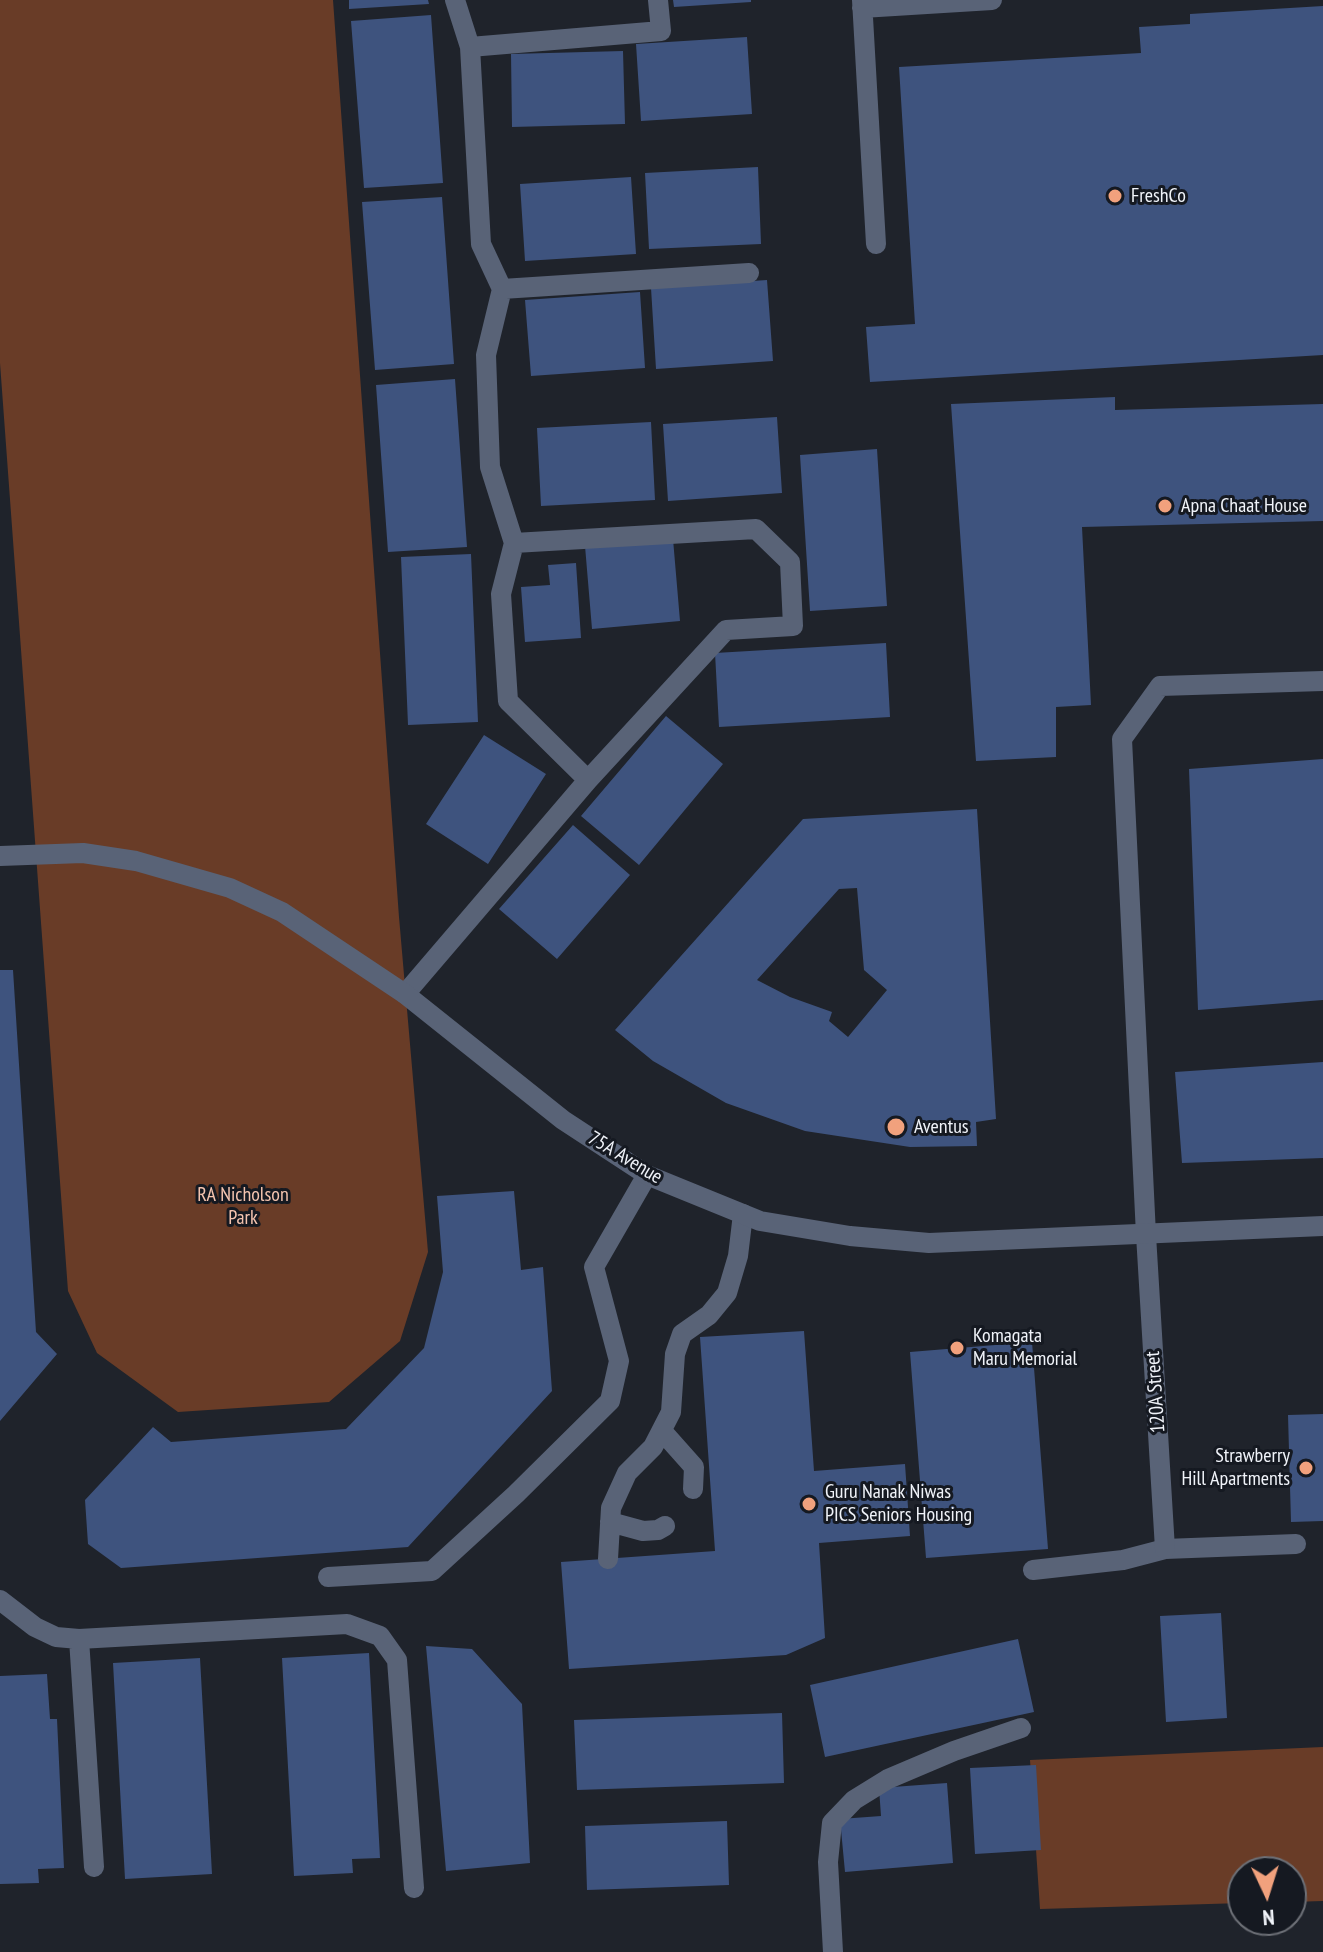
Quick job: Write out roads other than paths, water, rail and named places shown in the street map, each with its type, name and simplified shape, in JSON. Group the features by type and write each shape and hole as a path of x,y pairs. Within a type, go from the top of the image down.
{"street":[{"path":"455,0 470,47 481,244 502,289 486,355 490,467 514,543 501,594 508,701 588,780"},
{"path":"470,47 661,31 658,0"},
{"path":"876,244 862,4 992,0"},
{"path":"502,289 749,273"},
{"path":"405,994 588,780 726,630 793,626 790,562 756,529 514,543"},
{"name":"120A Street","path":"1165,1549 1122,739 1160,686 1323,681"},
{"name":"75A Avenue","path":"0,856 83,853 136,861 216,884 282,912 405,994 563,1120 647,1175 760,1221 850,1236 929,1243 1323,1226"},
{"path":"328,1577 432,1571 610,1401 619,1361 594,1267 647,1175"},
{"path":"608,1559 611,1508 627,1473 653,1447 671,1412 675,1354 682,1334 709,1315 727,1293 738,1256 743,1214"},
{"path":"662,1431 694,1467 693,1489"},
{"path":"610,1522 643,1531 665,1526"},
{"path":"1033,1570 1123,1560 1165,1549 1296,1544"},
{"path":"0,1600 35,1627 56,1637 79,1639 347,1624 380,1636 397,1660 414,1888"},
{"path":"79,1639 94,1867"},
{"path":"833,1952 828,1862 832,1823 854,1800 888,1779 954,1751 1021,1728"}],"place":[{"name":"FreshCo","path":"1115,196"},
{"name":"Apna Chaat House","path":"1165,506"},
{"name":"Aventus","path":"896,1127"},
{"name":"Komagata Maru Memorial","path":"957,1348"},
{"name":"Strawberry Hill Apartments","path":"1306,1468"},
{"name":"Guru Nanak Niwas PICS Seniors Housing","path":"809,1504"}],"park label":[{"name":"RA Nicholson Park","path":"243,1206"}]}
